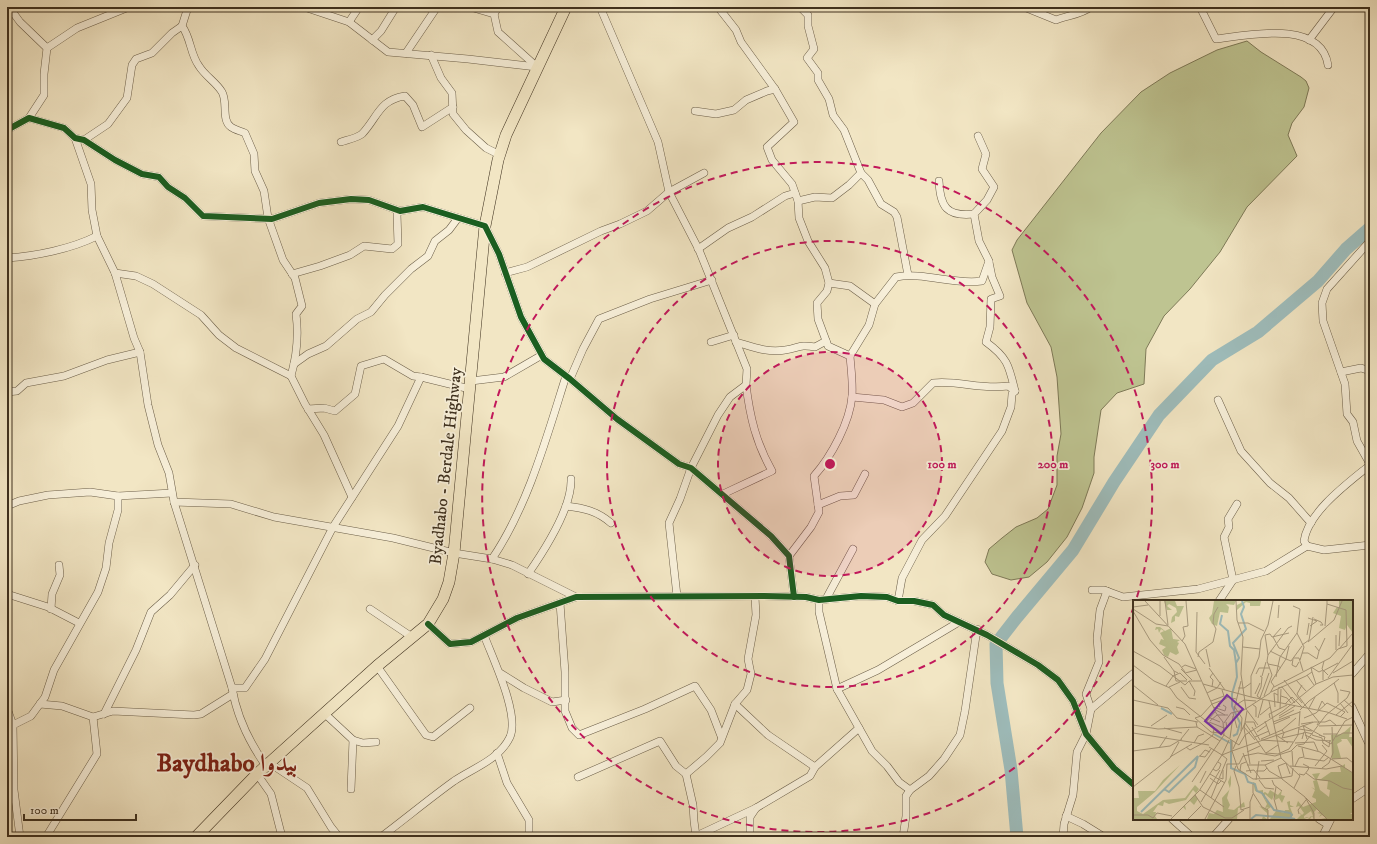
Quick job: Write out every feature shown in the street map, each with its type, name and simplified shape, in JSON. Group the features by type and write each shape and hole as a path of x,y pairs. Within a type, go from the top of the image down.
{"main road":[{"name":"Byadhabo - Berdale Highway","path":"196,837 257,774 377,666 428,624 443,599 449,582 454,553 485,226 500,155 506,135 566,7"}],"street":[{"path":"9,7 20,22 47,48"},
{"path":"7,130 30,118 44,96 44,74 47,48 77,28 129,7"},
{"path":"84,140 108,124 127,98 132,65 136,59 152,53 172,33 182,26 188,7"},
{"path":"304,7 349,22 388,52 431,55 537,67"},
{"path":"349,22 359,7"},
{"path":"372,40 381,31 396,7"},
{"path":"406,53 436,7"},
{"path":"470,7 494,14"},
{"path":"498,7 494,14 498,32 528,61 537,67"},
{"path":"600,7 658,142 669,192 712,280 748,369 746,385 750,415 760,450 772,472 723,494"},
{"path":"718,7 736,30 741,42 775,89 794,122 767,147 772,160 792,184 798,201 799,218 808,241 825,268 829,284 827,291 817,303 818,319 826,341 828,346 850,356"},
{"path":"800,7 808,15 808,26 814,49 807,58 818,73 818,80 829,99 833,115 844,130 861,173 868,180 881,204 894,212 897,217 908,275"},
{"path":"1024,7 1056,20 1070,15 1081,14 1091,7"},
{"path":"1309,40 1334,7"},
{"path":"1200,8 1216,39 1250,34 1286,32 1309,40 1323,48 1327,54 1328,65"},
{"path":"182,26 199,66 222,92 225,100 226,119 230,126 245,133 254,154 255,171 264,190 268,218 283,260 295,278 302,306 296,314 299,335 294,364 290,376"},
{"path":"431,55 441,78 452,93 453,114 466,130 491,152 500,155"},
{"path":"694,111 716,114 734,110 746,100 775,89"},
{"path":"341,142 361,135 381,106 396,97 405,96 413,105 422,127 453,106"},
{"path":"30,118 64,128 75,138 91,184 92,210 97,236 115,273 134,338 140,352 148,405 158,445 168,473 174,502 195,565 232,691 235,706 249,741 266,766 274,766 307,788 330,827 339,837"},
{"path":"939,181 940,197 944,207 961,216 974,214 987,200 994,187 982,169 986,154 978,136"},
{"path":"75,138 84,140 115,160 142,174 159,177 168,187 185,198 203,216 272,219 320,203 351,198 369,200 400,211 423,207 485,226 505,273 520,317 544,359 568,377 617,419 679,464 690,468 723,494 771,536 788,556 794,596"},
{"path":"505,273 527,267 646,211 669,192 704,173"},
{"path":"798,201 815,197 832,198 849,185 861,173"},
{"path":"698,249 728,228 752,217 785,196 795,193"},
{"path":"292,274 350,255 364,246 392,249 398,244 397,214 400,211"},
{"path":"898,601 902,578 922,540 946,516 1002,431 1011,407 1012,394 1015,391 1008,365 1000,352 986,342 990,327 991,299 1000,296 992,277 988,261 979,241 974,214"},
{"path":"294,364 308,354 326,346 357,319 371,312 385,295 428,256 435,241 448,230 458,218"},
{"path":"7,258 22,257 85,242 97,236"},
{"path":"1307,546 1304,541 1305,532 1310,523 1338,491 1370,465 1357,441 1353,422 1347,414 1345,384 1323,320 1322,303 1327,288 1370,241"},
{"path":"788,556 812,527 819,512 814,476 826,463 844,427 852,397 850,356 869,325 875,304 896,276 908,275 976,282 982,281 988,261"},
{"path":"115,273 136,276 153,284 201,315 219,335 236,348 290,376 308,410 324,435 352,497"},
{"path":"492,559 513,522 526,491 568,377 599,319 650,299 712,280"},
{"path":"829,284 850,286 875,304"},
{"path":"711,342 735,338 764,351 785,350 802,345 815,347 826,341"},
{"path":"7,392 17,391 26,384 64,376 107,360 140,352"},
{"path":"308,410 324,408 335,410 355,394 361,366 384,359 413,376 470,385 504,377 542,355"},
{"path":"1341,372 1361,368 1370,371"},
{"path":"40,704 62,706 93,717 113,711 194,715 201,714 232,691 245,688 265,659 333,527 398,426 421,377"},
{"path":"852,397 884,400 902,407 914,404 933,383 948,381 976,387 994,388 1008,386 1015,391"},
{"path":"677,596 669,523 680,499 690,468 730,397 746,385"},
{"path":"1218,400 1241,451 1270,483 1289,498 1310,523"},
{"path":"818,505 840,496 854,495 865,474"},
{"path":"528,574 539,558 566,506 571,489 571,479"},
{"path":"7,506 19,501 48,495 83,492 118,496 172,493"},
{"path":"13,725 31,716 45,698 54,670 79,623 98,592 106,568 109,543 118,510 118,496"},
{"path":"174,502 231,504 274,517 394,538 454,553 492,559 512,565 576,597"},
{"path":"1220,600 1233,580 1224,536 1229,527 1228,519 1237,504"},
{"path":"566,506 584,508 601,514 611,523"},
{"path":"1092,590 1107,591 1123,597 1198,589 1266,571 1307,546 1324,550 1370,545"},
{"path":"853,549 823,600 819,612 837,689 872,751 887,766 899,782 910,790"},
{"path":"51,609 52,594 60,575 59,564"},
{"path":"104,714 133,656 151,612 170,595 195,565"},
{"path":"1062,837 1066,816 1073,795 1077,752 1086,734 1092,708 1086,694 1099,662 1097,638 1100,610 1107,591"},
{"path":"7,594 51,609 79,623"},
{"path":"428,624 450,644 471,642 517,618 576,597 794,596 823,600 861,596 887,597 898,601 914,601 933,605 944,615 978,629 1038,665 1058,680 1073,701 1086,734 1114,768 1133,784"},
{"path":"686,774 706,757 720,742 721,736 735,704 747,690 751,674 748,659 756,615 755,597"},
{"path":"560,603 566,700 565,711 572,728 579,735 645,709 695,686 711,710 721,736"},
{"path":"370,609 412,637"},
{"path":"837,689 878,670 960,622"},
{"path":"903,837 906,816 906,796 910,790 928,776 944,759 960,735 978,629"},
{"path":"381,837 455,780 483,765 497,753 510,736 512,719 500,673 484,635"},
{"path":"1353,673 1370,654"},
{"path":"377,666 426,735 433,737 470,708"},
{"path":"500,673 524,688 552,702 566,700"},
{"path":"1092,708 1133,674"},
{"path":"735,704 768,735 815,767"},
{"path":"7,708 13,725 14,790 20,837"},
{"path":"1353,708 1358,724 1368,742"},
{"path":"324,714 353,740 363,743 376,742"},
{"path":"46,837 97,754 93,717"},
{"path":"578,777 660,741 676,766 686,774 693,805 696,836 756,808 810,776 815,767 859,728"},
{"path":"351,789 353,740"},
{"path":"497,753 507,783 529,820 529,837"},
{"path":"257,774 271,794 282,837"},
{"path":"7,777 14,790"},
{"path":"1353,798 1370,787"},
{"path":"750,837 750,817 756,808"},
{"path":"1066,816 1083,824 1104,837"},
{"path":"1173,820 1192,837"},
{"path":"1214,837 1228,820"},
{"path":"1322,837 1329,822"}],"green space":[{"path":"1247,41 1261,52 1306,81 1309,88 1304,107 1292,123 1288,135 1297,156 1247,207 1220,252 1190,289 1164,316 1146,349 1144,384 1117,393 1101,410 1094,457 1094,473 1082,508 1067,537 1047,562 1029,577 1011,580 992,574 985,562 989,549 1016,527 1037,518 1048,509 1057,485 1057,456 1061,434 1057,377 1051,347 1027,303 1012,250 1017,240 1101,133 1141,92 1170,73 1217,50"}],"waterway":[{"path":"1017,837 1011,770 997,683 996,644 1073,550 1114,482 1159,415 1212,360 1258,332 1318,281 1346,249 1370,228"}],"cycle path":[{"path":"7,130 29,118 64,128 75,138 84,140 115,160 142,174 159,177 168,187 185,198 203,216 272,219 319,203 351,199 369,200 400,211 423,207 485,226 499,254 521,317 544,359 617,419 679,464 691,468 771,536 789,556 794,597"},
{"path":"428,624 450,644 471,642 517,618 576,597 764,596 806,597 819,600 861,596 887,597 898,601 914,601 933,605 944,615 987,635 1038,665 1058,680 1073,701 1086,734 1114,768 1133,784"}],"district":[{"name":"Baydhabo بيدوا","path":"227,762"}]}
